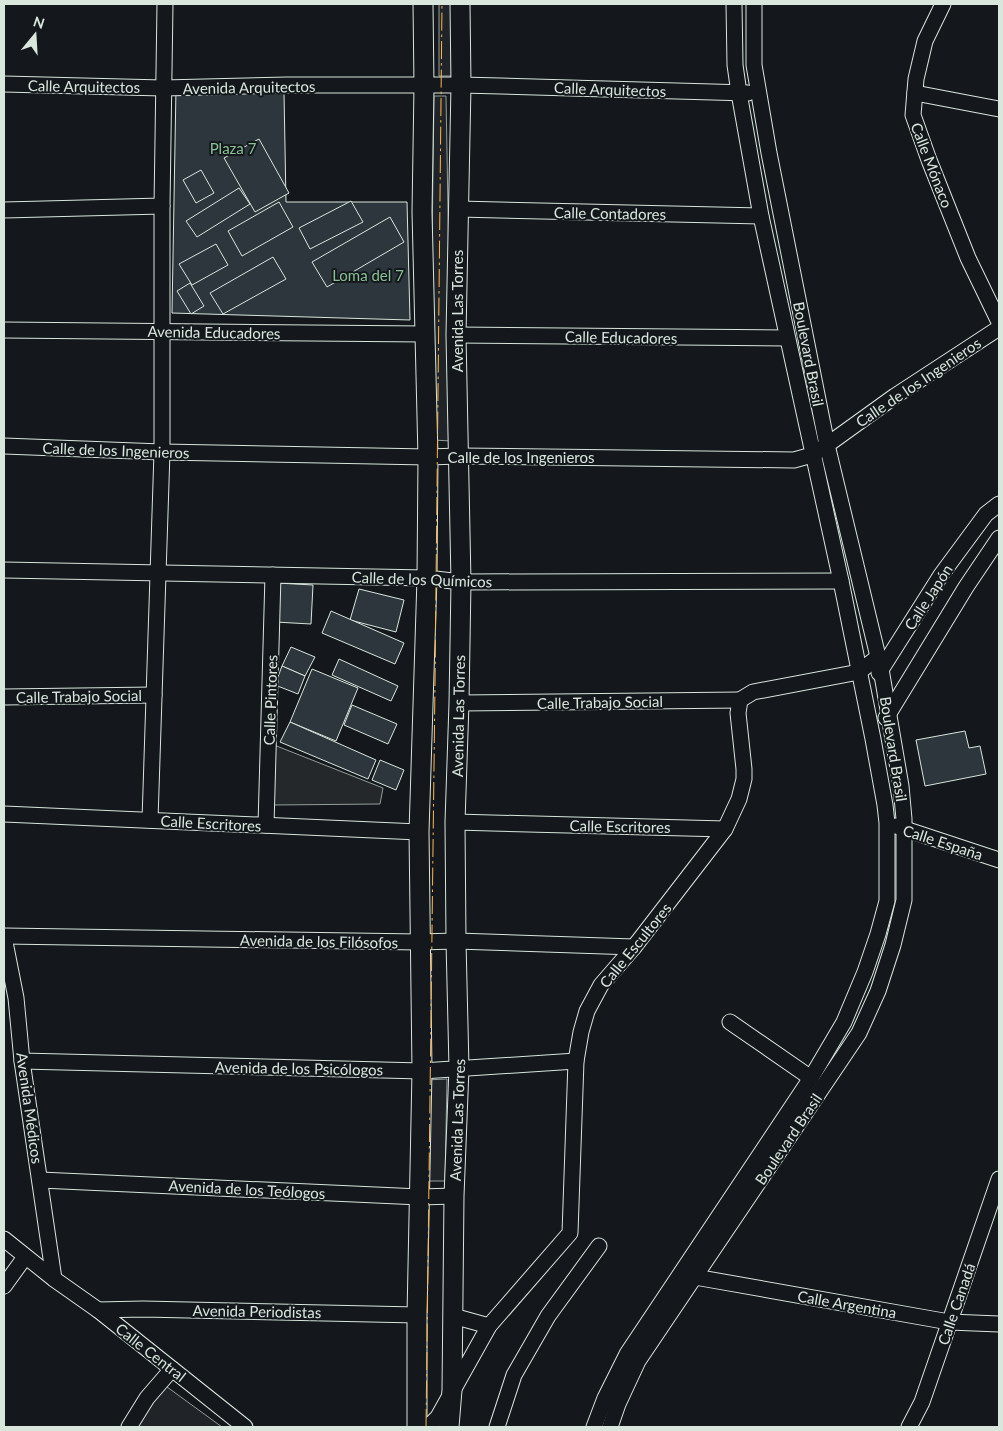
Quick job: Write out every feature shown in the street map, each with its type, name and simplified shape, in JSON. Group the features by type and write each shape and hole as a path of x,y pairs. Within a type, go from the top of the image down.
{"main road":[{"path":"418,1427 417,1315 422,1071 419,832 427,578 428,457 422,212 423,4"},
{"name":"Avenida Las Torres","path":"449,1427 452,1390 454,1196 459,1068 455,822 461,582 456,335 461,85 460,4"}],"street":[{"path":"163,88 165,4"},
{"name":"Boulevard Brasil","path":"594,1427 605,1398 627,1354 811,1078 844,1022 865,972 887,901 888,824 873,738 841,581 761,216 738,93 735,66 734,4"},
{"name":"Boulevard Brasil","path":"610,1427 618,1404 638,1361 859,1033 878,991 894,945 904,900 905,829 901,786 880,663 827,445 769,153 754,65 754,4"},
{"name":"Calle Mónaco","path":"943,4 925,41 916,78 913,115 968,258 999,322"},
{"name":"Calle Arquitectos","path":"4,84 163,88"},
{"name":"Avenida Arquitectos","path":"157,573 162,452 163,88 287,85 461,85"},
{"name":"Calle Arquitectos","path":"461,85 759,92"},
{"path":"915,93 999,109"},
{"path":"4,210 162,206"},
{"name":"Calle Contadores","path":"458,209 761,216"},
{"name":"Calle de los Ingenieros","path":"4,446 162,452 428,457 794,460 812,454 827,445 895,396 999,328"},
{"name":"Avenida Educadores","path":"4,330 424,334"},
{"name":"Calle Educadores","path":"456,335 787,338"},
{"name":"Calle Japón","path":"865,697 880,663 941,575 986,514 999,504"},
{"name":"Calle Japón","path":"873,738 966,587 999,538"},
{"name":"Calle de los Químicos","path":"4,570 427,578 461,582 841,581"},
{"path":"150,820 157,573"},
{"name":"Calle Pintores","path":"266,825 273,575"},
{"path":"740,700 753,692 859,672 880,663"},
{"name":"Calle Trabajo Social","path":"4,697 154,695"},
{"name":"Calle Trabajo Social","path":"459,703 740,700"},
{"name":"Calle Escultores","path":"428,1427 438,1417 489,1326 570,1233 576,1061 587,1010 601,985 634,947 725,829 739,799 744,779 738,713 740,700"},
{"name":"Calle Escritores","path":"4,814 419,832"},
{"name":"Calle Escritores","path":"455,822 725,829"},
{"name":"Calle España","path":"888,824 999,860"},
{"name":"Avenida de los Filósofos","path":"4,936 456,941 634,947"},
{"name":"Avenida Médicos","path":"4,936 10,996 22,1061 54,1279"},
{"path":"730,1022 811,1078"},
{"name":"Avenida de los Psicólogos","path":"22,1061 422,1071 576,1061"},
{"name":"Calle Canadá","path":"909,1427 922,1402 999,1179"},
{"name":"Avenida de los Teólogos","path":"40,1180 420,1197 454,1196"},
{"name":"Calle Central","path":"4,1239 54,1279 98,1310 245,1427"},
{"path":"497,1427 514,1375 548,1316 600,1246"},
{"path":"4,1286 25,1257"},
{"name":"Calle Argentina","path":"695,1277 950,1322 999,1324"},
{"name":"Avenida Periodistas","path":"98,1310 153,1309 417,1315"},
{"path":"453,1316 489,1326"},
{"path":"129,1427 147,1398 172,1369"}],"shaded area":[{"path":"439,4 452,4 453,76 439,76"},
{"path":"434,96 446,96 452,441 432,440 431,323"},
{"path":"274,745 383,788 380,804 273,805"},
{"path":"447,1079 445,1181 425,1181 425,1080"},
{"path":"163,1384 222,1427 133,1427"}],"building":[{"path":"176,88 284,93 286,202 407,202 410,320 172,313"},
{"path":"259,139 289,193 255,212 224,158"},
{"path":"201,170 214,193 196,203 183,180"},
{"path":"239,188 250,204 197,237 186,221"},
{"path":"351,201 363,222 310,249 299,228"},
{"path":"279,202 293,227 242,256 228,231"},
{"path":"390,217 404,242 327,287 312,262"},
{"path":"216,244 228,265 192,285 179,264"},
{"path":"273,257 286,279 223,314 210,293"},
{"path":"190,283 204,306 191,314 177,291"},
{"path":"277,583 313,585 311,624 275,622"},
{"path":"359,589 404,600 396,632 350,620"},
{"path":"331,611 404,643 395,664 322,633"},
{"path":"291,647 315,657 305,676 282,666"},
{"path":"339,659 398,686 391,701 332,675"},
{"path":"282,666 305,676 298,694 275,685"},
{"path":"312,669 358,688 336,741 290,722"},
{"path":"352,705 397,724 388,744 344,725"},
{"path":"290,722 376,760 368,779 280,742"},
{"path":"965,731 969,748 980,746 986,774 925,786 916,740"},
{"path":"380,760 404,770 396,790 372,780"}],"power":[{"path":"426,1427 442,4"}],"park label":[{"name":"Plaza 7","path":"233,148"},
{"name":"Loma del 7","path":"368,275"}]}
